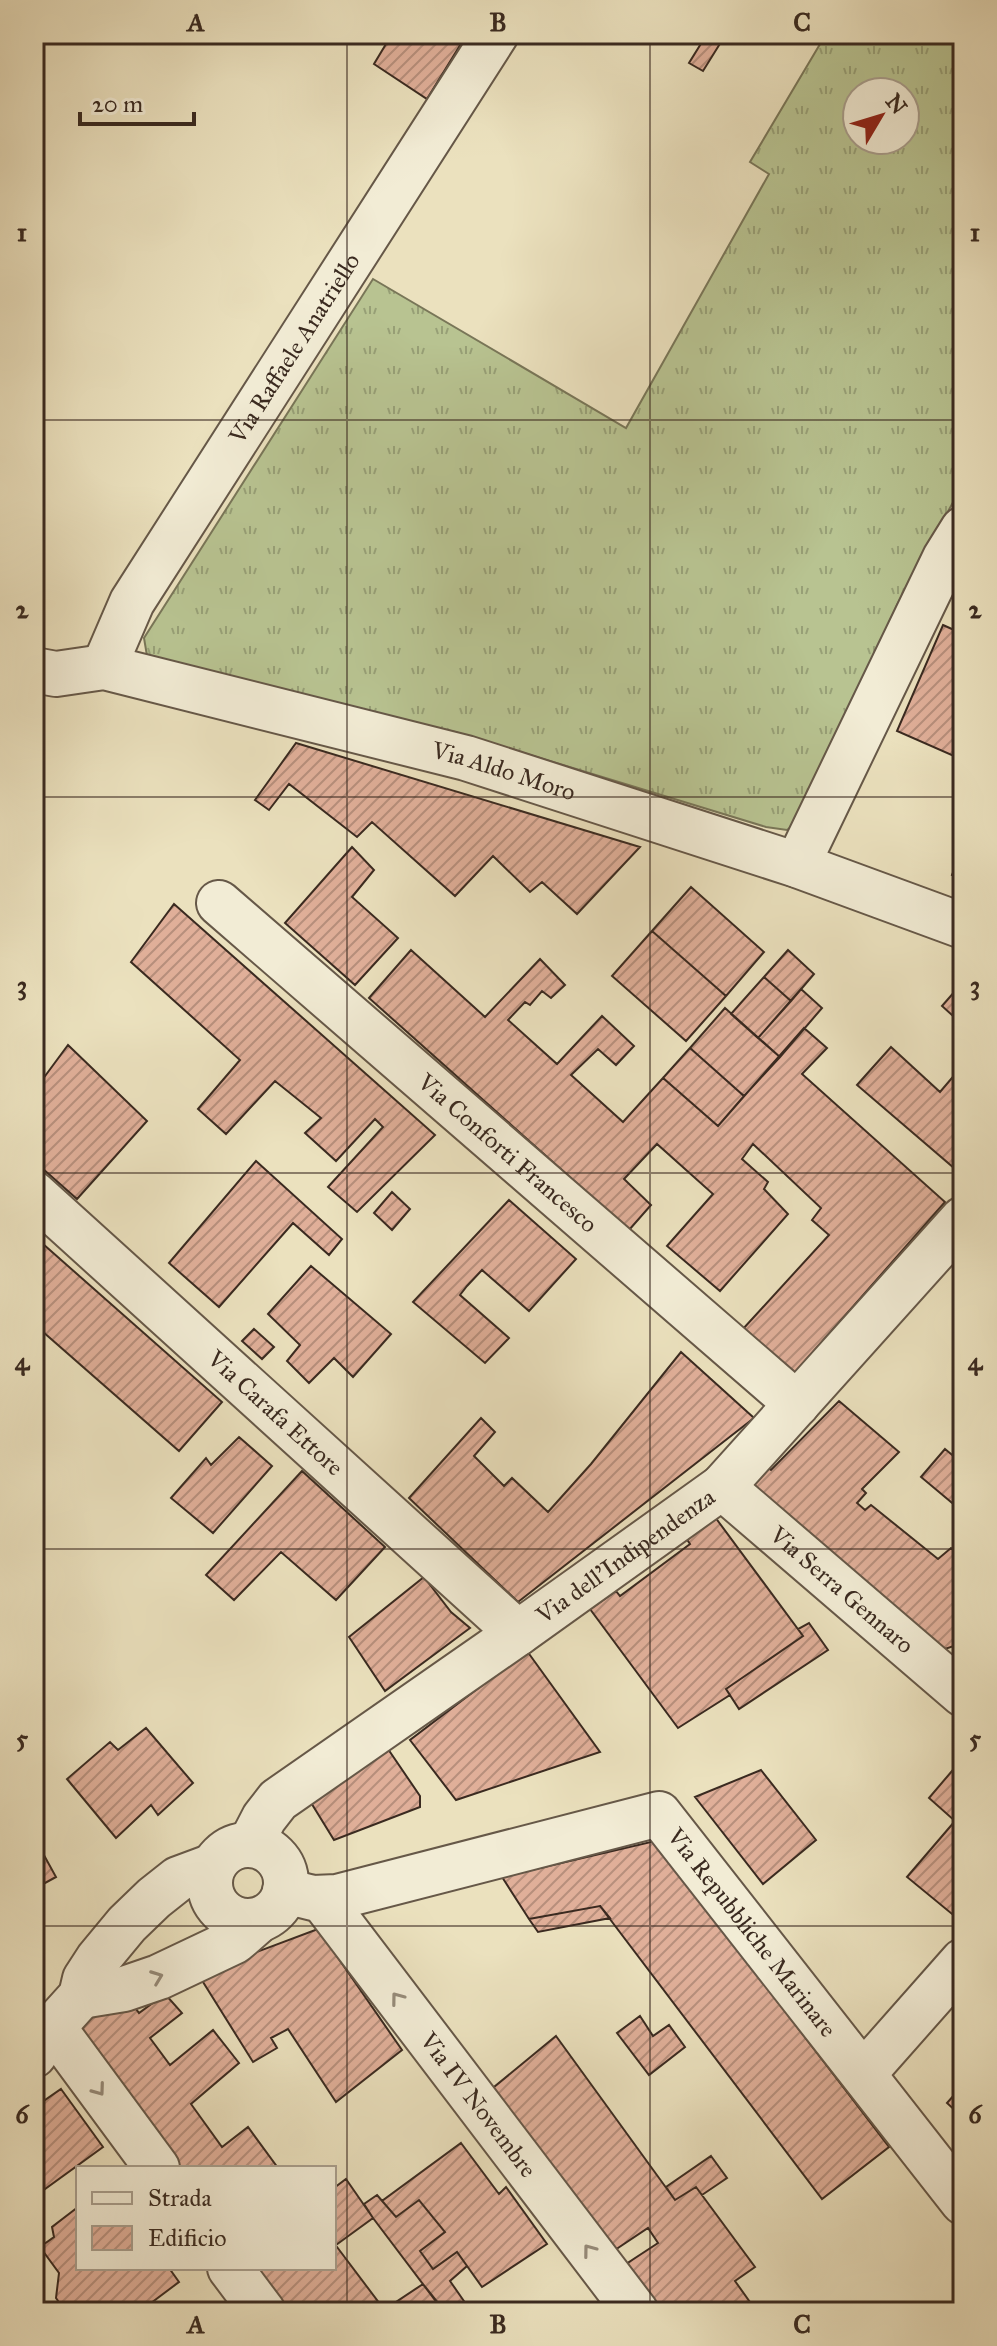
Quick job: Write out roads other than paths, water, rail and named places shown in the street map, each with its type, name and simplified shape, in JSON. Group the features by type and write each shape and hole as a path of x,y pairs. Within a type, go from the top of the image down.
{"street":[{"name":"Via Raffaele Anatriello","path":"104,667 132,602 496,34"},
{"path":"797,865 945,558 963,529"},
{"name":"Via Aldo Moro","path":"34,670 56,674 104,667 466,758 797,865 963,926"},
{"name":"Via Conforti Francesco","path":"219,903 797,1404"},
{"name":"Via Carafa Ettore","path":"34,1194 518,1633"},
{"name":"Via dell'Indipendenza","path":"232,1855 278,1800 722,1487 963,1220"},
{"name":"Via Serra Gennaro","path":"722,1487 963,1694"},
{"name":"Via Repubbliche Marinare","path":"288,1903 337,1897 659,1814 963,2202"},
{"path":"56,2026 98,1959 136,1915 178,1879 258,1846 270,1851 279,1860 287,1884 288,1903"},
{"path":"232,1855 209,1878 210,1891 223,1913 234,1919 288,1903"},
{"path":"56,2026 124,1989 159,1977 235,1941 288,1903"},
{"name":"Via IV Novembre","path":"288,1903 636,2312"},
{"path":"864,2073 963,1961"},
{"path":"56,2026 156,2166"},
{"path":"232,2270 263,2312"}]}
